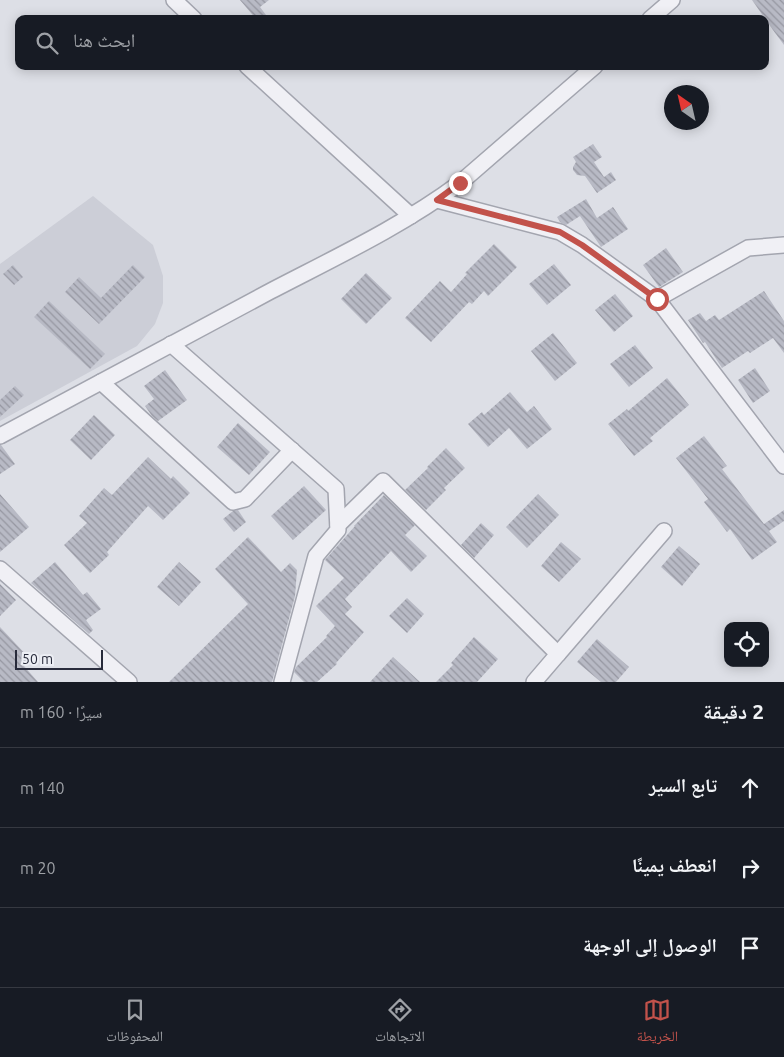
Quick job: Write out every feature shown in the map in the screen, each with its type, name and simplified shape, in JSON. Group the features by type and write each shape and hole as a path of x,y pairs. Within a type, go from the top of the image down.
{"street":[{"path":"174,0 190,15"},
{"path":"655,15 672,0"},
{"path":"251,70 411,216"},
{"path":"0,436 365,242 437,200 460,183 590,70"},
{"path":"437,200 560,232 582,245 657,299 784,466"},
{"path":"657,299 748,248 784,245"},
{"path":"171,344 336,488 338,530 316,556 282,682"},
{"path":"101,382 232,502 245,499 292,450"},
{"path":"338,525 382,481 558,654"},
{"path":"534,682 664,531"},
{"path":"0,569 129,682"}],"shaded area":[{"path":"93,196 153,245 163,276 163,303 155,324 137,346 0,421 0,264"}],"building":[{"path":"240,0 269,0 260,7 266,15 253,15"},
{"path":"752,0 784,0 784,45 769,24 769,15 762,15"},
{"path":"593,144 602,157 594,162 604,177 611,172 616,180 597,193 585,176 577,175 573,170 576,162 573,157"},
{"path":"586,199 597,218 613,207 628,229 601,247 580,216 566,225 560,222 557,217"},
{"path":"494,244 517,267 488,296 484,291 472,304 469,302 431,342 405,318 440,281 451,292 467,274 465,273"},
{"path":"666,248 683,272 659,287 643,265"},
{"path":"554,264 571,285 547,305 529,284"},
{"path":"13,265 23,277 14,285 3,274"},
{"path":"133,265 145,277 99,324 65,292 79,277 101,298"},
{"path":"366,273 392,298 366,324 341,299"},
{"path":"764,291 784,321 784,353 773,338 722,368 688,320 700,313 706,321 715,315 719,320"},
{"path":"615,294 633,316 614,332 595,310"},
{"path":"49,301 105,354 90,369 34,317"},
{"path":"553,333 577,363 555,381 531,351"},
{"path":"635,345 653,368 629,387 610,364"},
{"path":"755,368 770,391 753,403 738,380"},
{"path":"165,370 187,400 158,421 145,406 154,399 144,386"},
{"path":"667,378 689,405 650,438 653,441 634,456 608,424 627,409 628,411"},
{"path":"15,386 24,395 0,417 0,400"},
{"path":"510,392 527,412 534,406 552,429 527,449 509,428 488,447 468,424 482,412 484,415"},
{"path":"94,415 115,435 91,460 70,440"},
{"path":"238,423 270,452 249,475 217,447"},
{"path":"704,436 727,466 722,469 764,524 784,510 784,521 769,531 777,542 752,560 730,529 727,532 704,502 708,499 676,458"},
{"path":"0,445 15,464 0,474"},
{"path":"446,448 465,468 444,488 446,490 426,510 405,490"},
{"path":"148,457 171,479 173,476 190,493 163,520 148,506 107,552 109,555 90,573 64,545 87,523 79,516 104,488 112,495"},
{"path":"304,486 326,510 293,540 271,516"},
{"path":"0,494 29,527 0,552"},
{"path":"538,494 559,515 527,548 506,527"},
{"path":"384,495 415,525 405,535 427,556 411,572 391,551 345,599 352,607 345,614 364,632 337,664 317,682 304,682 294,672 296,667 327,637 335,626 316,606 344,578 325,560"},
{"path":"238,510 246,522 234,532 223,519 233,511"},
{"path":"481,523 494,535 474,558 461,545"},
{"path":"248,537 281,572 290,563 297,570 295,596 272,682 169,682 248,604 215,569"},
{"path":"561,542 581,559 559,582 541,566"},
{"path":"679,546 700,564 682,586 661,567"},
{"path":"55,562 83,595 87,592 101,609 86,620 93,630 89,634 31,583"},
{"path":"179,562 201,582 179,606 157,587"},
{"path":"0,584 16,600 0,616"},
{"path":"407,598 424,614 407,633 389,616"},
{"path":"0,627 31,660 24,666 38,682 0,682"},
{"path":"474,637 498,659 477,682 436,682 453,665 451,663"},
{"path":"597,639 629,667 616,682 601,682 577,662"},
{"path":"393,657 420,682 370,682"}],"route":[{"path":"460,183 437,200 560,232 582,245 657,299"}]}
